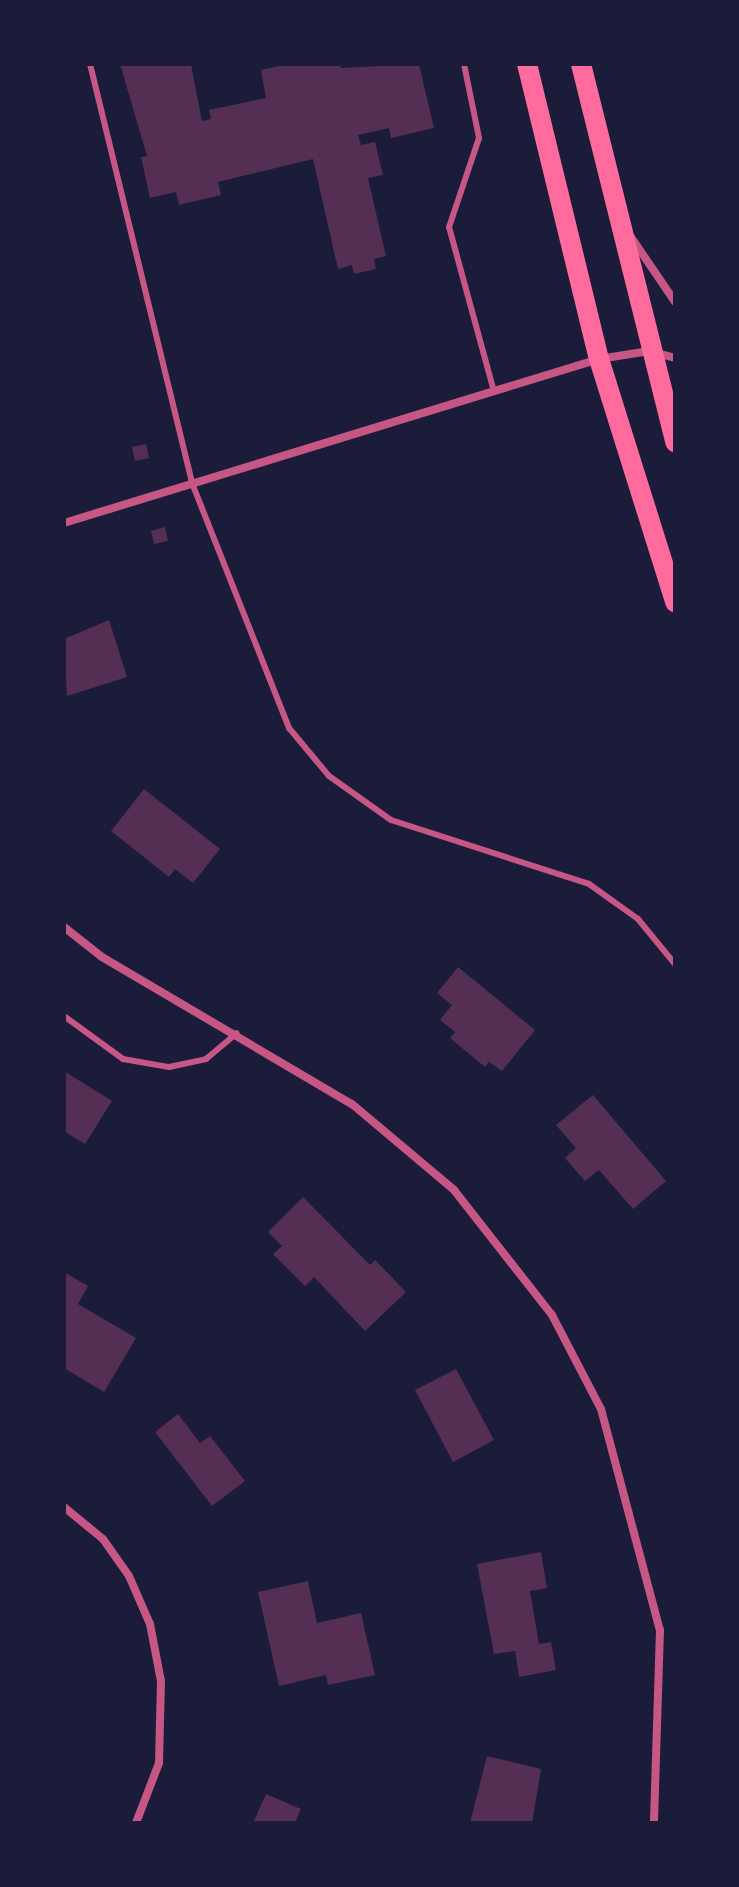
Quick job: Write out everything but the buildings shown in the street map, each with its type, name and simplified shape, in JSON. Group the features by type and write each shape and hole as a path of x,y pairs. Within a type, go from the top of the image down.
{"main road":[{"path":"527,64 599,359 675,602"},
{"path":"581,64 649,351 675,442"}],"street":[{"path":"615,211 675,302"},
{"path":"64,523 599,359 649,351 675,358"},
{"path":"64,927 102,957 237,1033 352,1104 454,1190 552,1315 601,1409 660,1630 654,1823"},
{"path":"64,1507 103,1539 129,1576 150,1624 161,1681 159,1763 136,1823"}],"lane":[{"path":"90,64 192,483 273,694 313,760 391,820 589,884 638,919 675,964"},
{"path":"464,64 479,138 449,227 494,391"},
{"path":"64,1016 123,1059 169,1067 206,1059 237,1033"}]}
